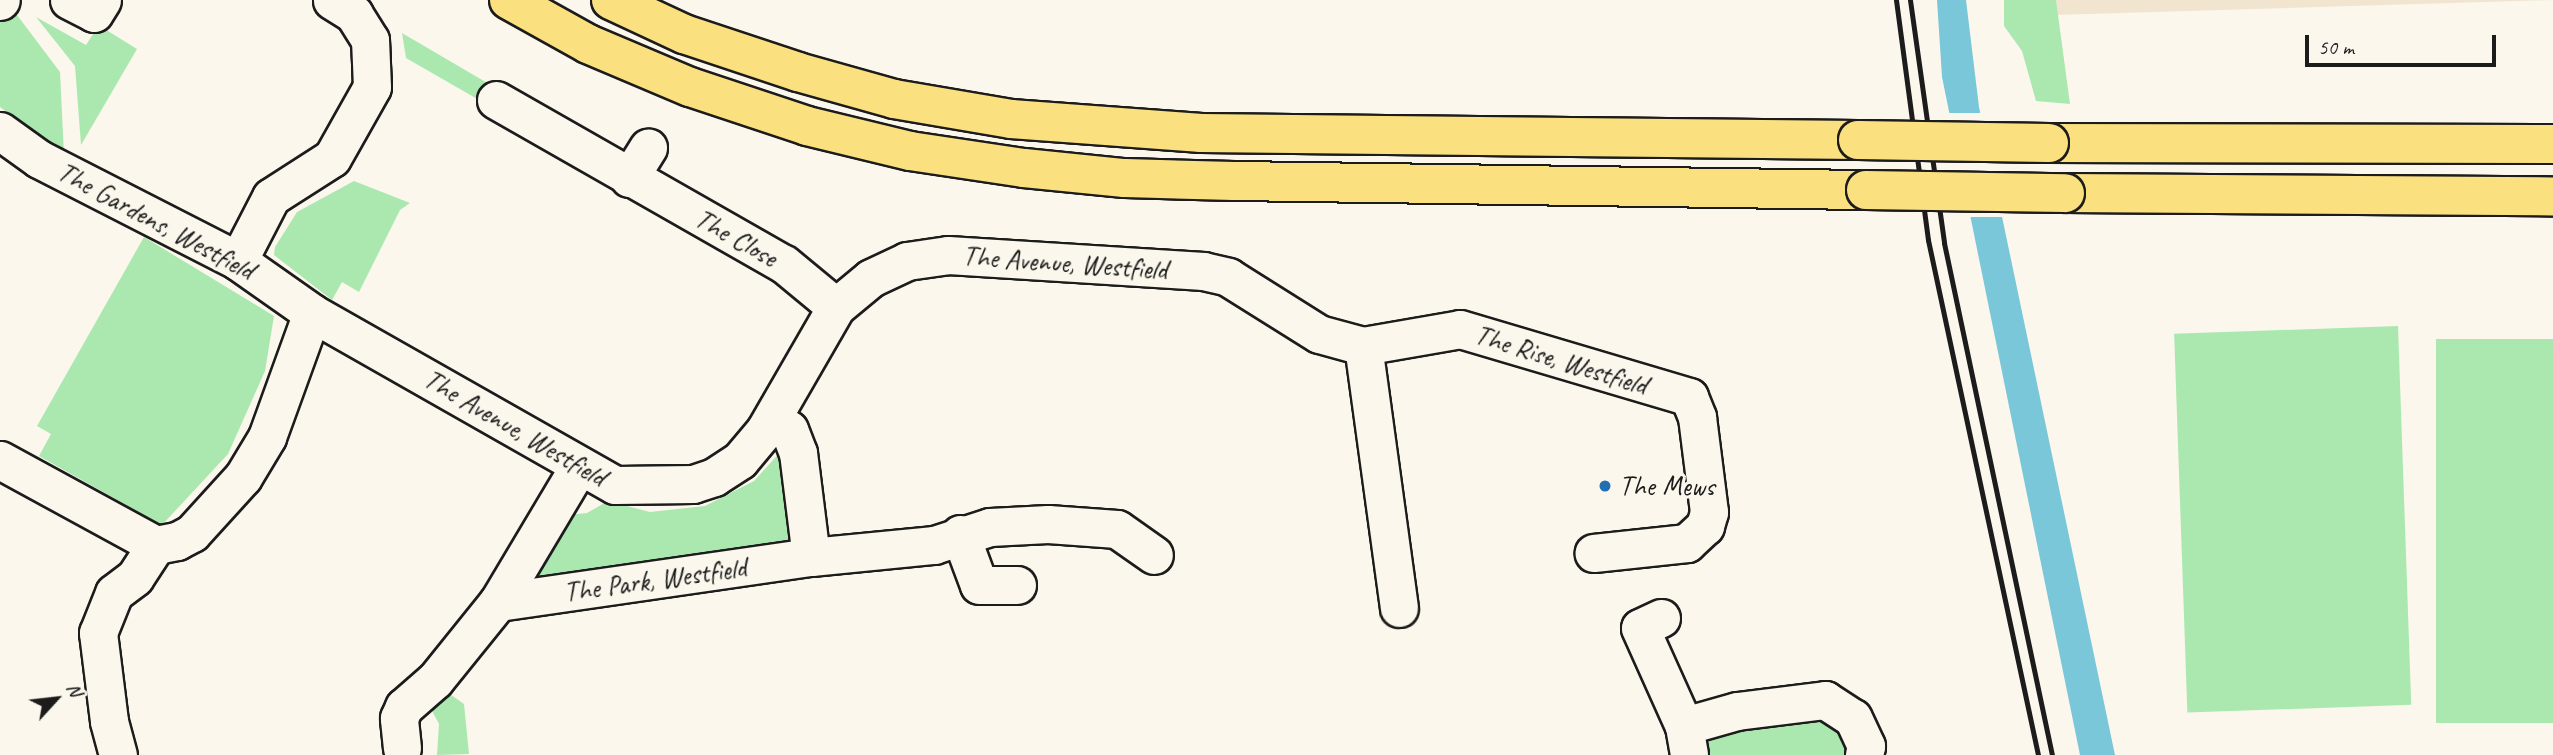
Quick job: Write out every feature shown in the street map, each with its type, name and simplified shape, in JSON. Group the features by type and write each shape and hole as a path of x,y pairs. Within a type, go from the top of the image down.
{"main road":[{"path":"509,0 588,44 716,96 807,125 910,151 1024,168 1125,178 2065,193 2553,196"},
{"path":"611,0 684,34 798,72 894,99 1011,119 1200,133 2049,143 2553,144"}],"street":[{"path":"69,0 94,13 102,0"},
{"path":"238,261 271,197 332,158 372,88 370,40 355,14 332,0"},
{"name":"The Close","path":"496,100 784,264 836,307"},
{"name":"The Gardens, Westfield","path":"0,131 39,159 238,261 312,313"},
{"path":"629,178 648,147"},
{"name":"The Avenue, Westfield","path":"312,313 615,485 694,484 714,477 740,460 774,419 836,307 872,278 907,261 948,255 1072,261 1228,277 1319,334 1363,346"},
{"path":"118,755 109,721 98,633 114,593 135,577 156,545 192,533 243,477 267,437 312,313"},
{"name":"The Rise, Westfield","path":"1363,346 1460,329 1689,397 1697,417 1709,512 1705,526 1687,543 1594,553"},
{"path":"1363,346 1399,608"},
{"path":"774,419 789,430 798,453 811,557"},
{"path":"0,460 156,545"},
{"name":"The Park, Westfield","path":"402,748 398,718 404,707 435,680 498,602 579,466"},
{"name":"The Park, Westfield","path":"498,602 811,557 934,545 960,534 1048,524 1117,529 1154,555"},
{"path":"960,534 979,584 1017,585"},
{"path":"1661,618 1640,628 1686,741 1737,711 1825,699 1853,718 1866,747 1864,755"}],"shaded area":[{"path":"2056,0 2553,0 2055,15"}],"green space":[{"path":"2004,0 2056,0 2070,104 2036,101 2022,51 2004,26"},
{"path":"14,11 60,72 64,155 0,107 0,19"},
{"path":"36,17 86,45 95,31 103,28 137,49 81,145 75,66"},
{"path":"402,33 489,84 479,100 406,58"},
{"path":"354,181 410,203 400,210 359,292 342,282 332,300 274,255 275,247 297,212"},
{"path":"144,237 274,316 265,371 228,454 162,525 39,456 51,434 37,426"},
{"path":"2398,326 2411,705 2187,713 2174,334"},
{"path":"2436,339 2553,339 2553,723 2436,723"},
{"path":"783,449 793,548 534,583 534,573 568,515 587,513 608,501 650,512 705,506 754,481"},
{"path":"447,692 464,704 469,754 437,755 439,724 429,705"},
{"path":"1815,714 1844,729 1852,755 1705,755 1704,744 1712,733"}],"water":[{"path":"1937,0 1966,0 1979,107 2115,755 2080,755 1942,77"}],"pier":[{"path":"1946,113 1984,113 2006,217 1967,217"}],"railway":[{"path":"1896,0 1928,240 2038,755"},
{"path":"1910,0 1944,243 2052,755"}],"place":[{"name":"The Mews","path":"1605,486"}]}
